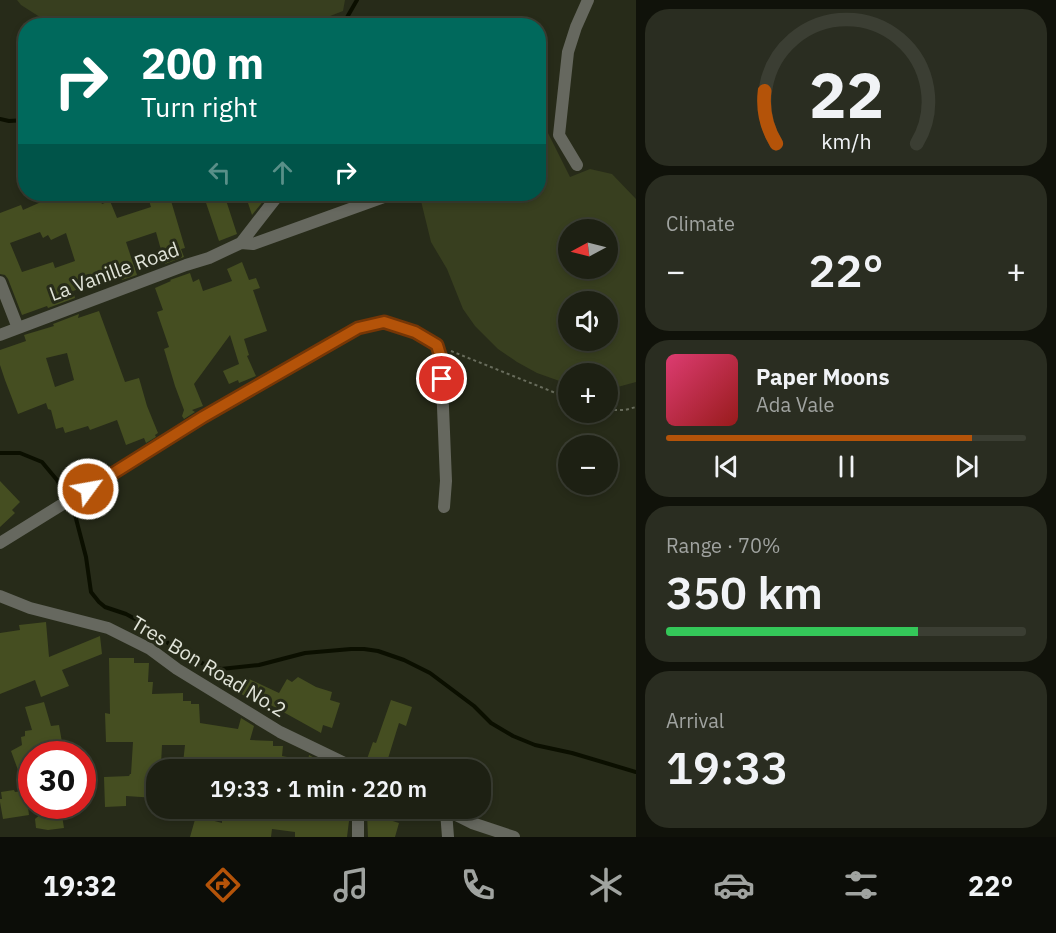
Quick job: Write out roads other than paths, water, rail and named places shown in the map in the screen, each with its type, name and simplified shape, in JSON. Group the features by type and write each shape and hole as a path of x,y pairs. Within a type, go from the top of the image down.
{"street":[{"path":"577,165 559,135 568,52 588,0"},
{"name":"La Vanille Road","path":"0,334 209,258 241,243 274,201"},
{"name":"La Vanille Road","path":"241,243 254,244 373,201"},
{"path":"0,282 18,328"},
{"path":"0,543 203,417 358,328 384,322 415,332 437,345 441,358 442,380 446,481 444,507"},
{"name":"Tres Bon Road No.2","path":"0,596 30,608 108,628 150,649 177,669 280,732 337,759"},
{"path":"358,819 358,837"},
{"path":"445,819 448,837"},
{"path":"463,819 514,837"}],"waterway":[{"path":"347,18 357,0"},
{"path":"0,119 18,120"},
{"path":"0,453 20,453 42,462 57,480 74,511 86,557 91,592 99,602 105,607 126,614 148,626 175,649 198,662 221,669 259,665 305,653 351,649 378,651 404,660 430,673 474,706 491,723 513,736 535,745 572,753 636,772"}]}
